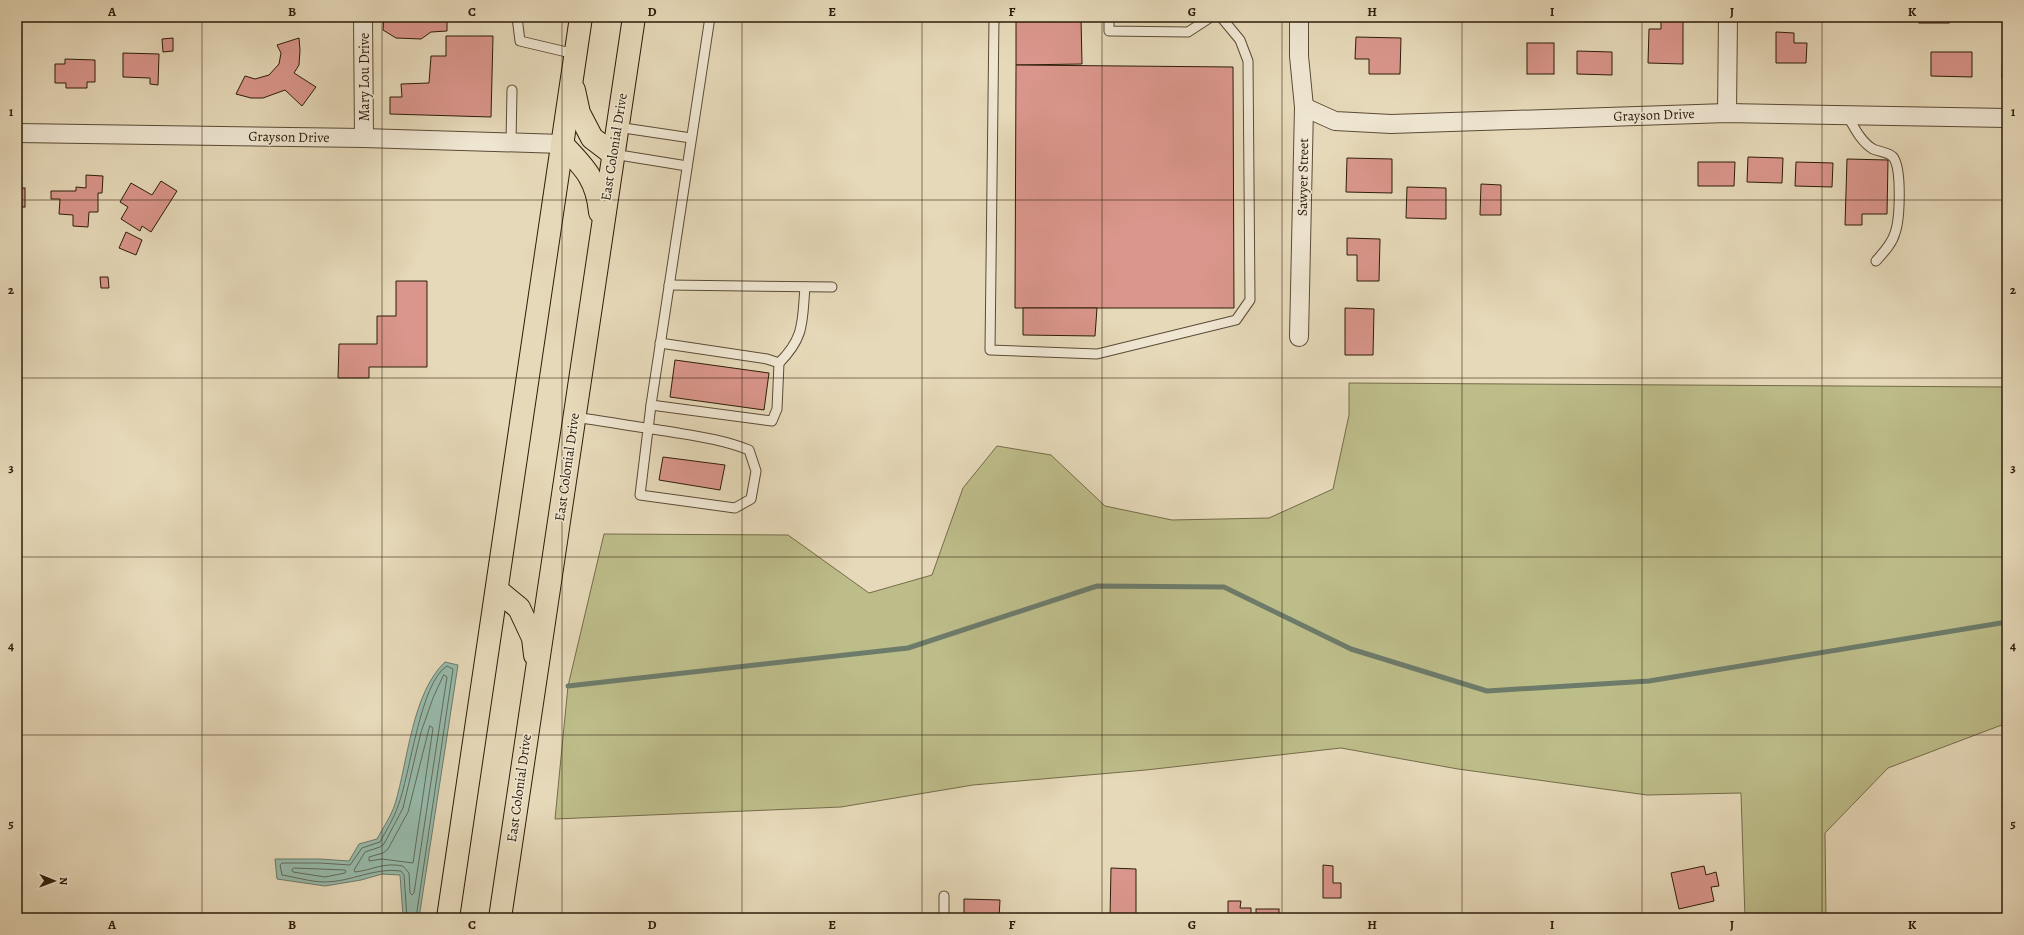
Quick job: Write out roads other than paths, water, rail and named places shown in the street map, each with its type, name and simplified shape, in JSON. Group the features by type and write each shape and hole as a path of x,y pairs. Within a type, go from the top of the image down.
{"highway":[{"path":"448,918 581,17"},
{"name":"East Colonial Drive","path":"500,918 634,17"},
{"path":"572,79 579,113 592,138 613,154"},
{"path":"562,144 586,169 599,196 602,229"},
{"path":"496,590 519,608 533,638 536,672"}],"street":[{"name":"Mary Lou Drive","path":"364,17 364,138"},
{"name":"Sawyer Street","path":"1299,17 1299,56 1304,107 1299,337"},
{"path":"1727,113 1728,17"},
{"name":"Grayson Drive","path":"1304,107 1335,121 1391,124 1727,113 2007,118"},
{"name":"Grayson Drive","path":"17,133 364,138 562,144"}],"lane":[{"path":"517,17 520,41 575,54"},
{"path":"574,417 648,428 726,441 749,450 756,471 751,499 735,508 640,495 648,428 651,405 660,343 710,17"},
{"path":"994,17 990,350 1097,354 1236,320 1250,300 1248,61 1240,40 1221,17"},
{"path":"1109,17 1109,31 1188,32 1211,17"},
{"path":"511,142 512,90"},
{"path":"1847,115 1862,139 1875,150 1892,156 1896,161 1898,169 1899,207 1895,234 1876,261"},
{"path":"617,127 691,138"},
{"path":"613,154 687,166"},
{"path":"669,285 832,287"},
{"path":"651,405 772,421 777,409 779,363 789,353 799,338 805,287"},
{"path":"660,343 767,359 779,363"},
{"path":"944,896 944,918"}],"water":[{"path":"445,662 458,665 419,918 407,918 403,916 400,875 382,874 361,880 325,886 277,879 275,859 320,859 349,861 359,844 377,839 395,804 412,728 418,709 425,691 434,675"}],"waterway":[{"path":"568,686 908,648 1097,586 1224,587 1351,649 1487,691 1649,681 2007,622"}]}
